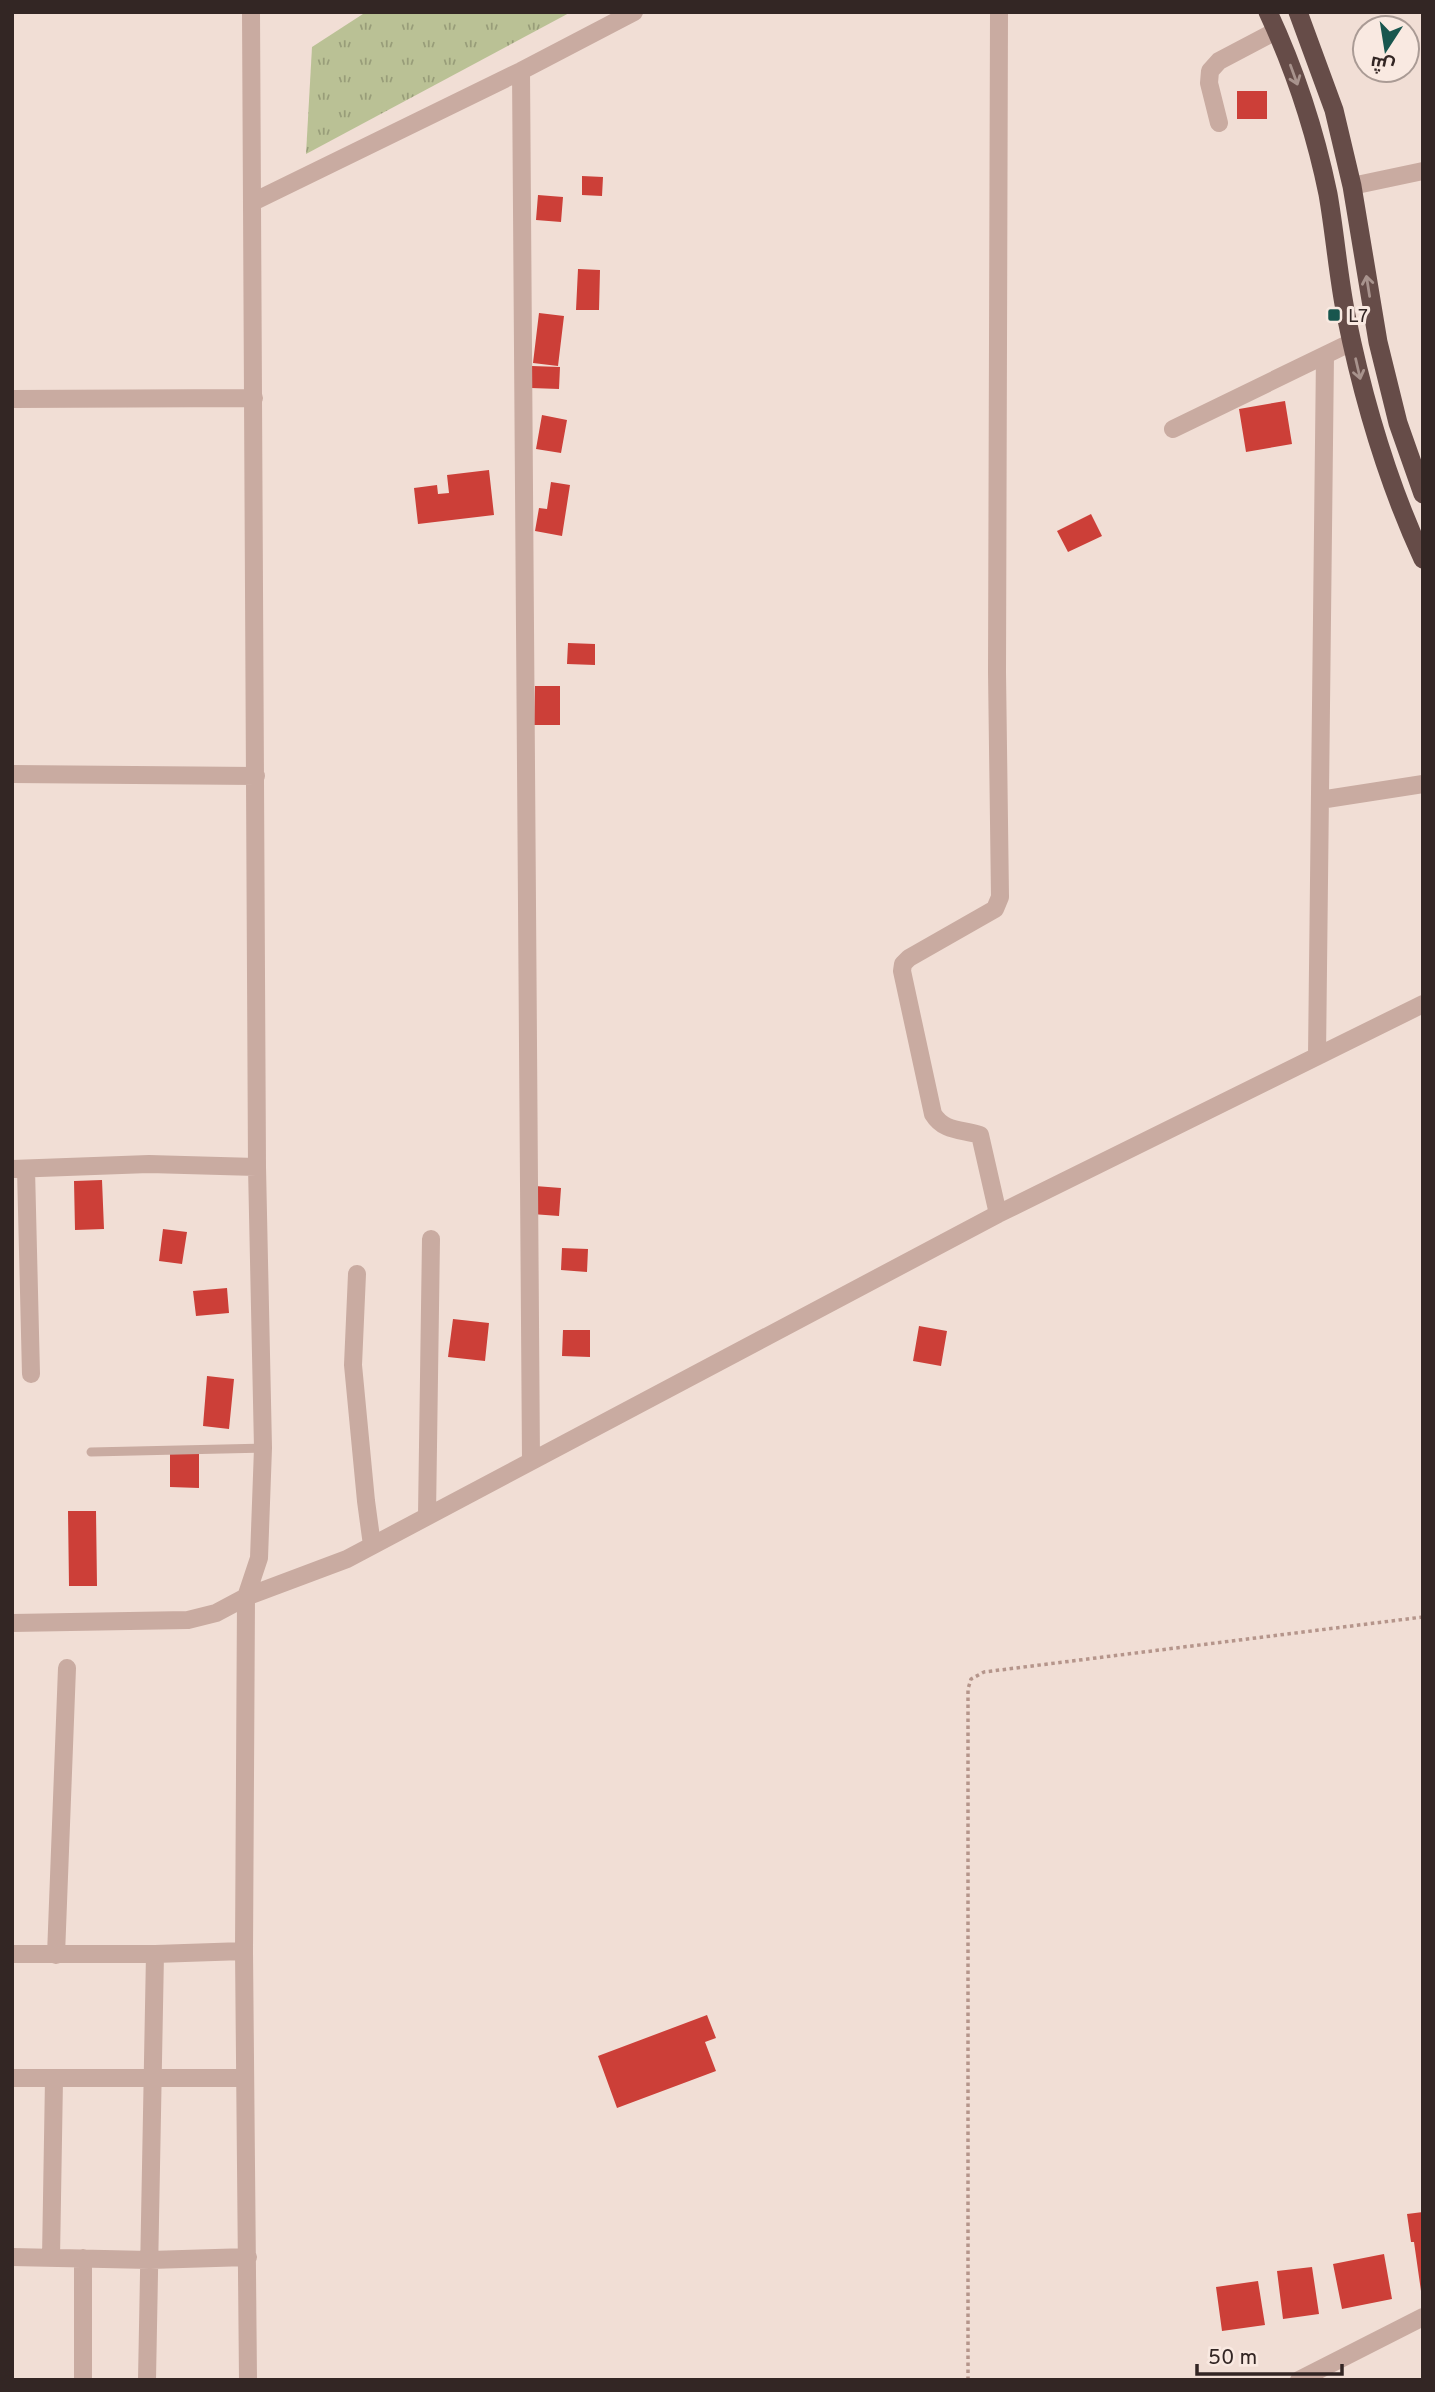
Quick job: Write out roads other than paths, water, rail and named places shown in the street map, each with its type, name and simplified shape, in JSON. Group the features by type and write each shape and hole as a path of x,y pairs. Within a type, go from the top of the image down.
{"highway":[{"path":"1268,12 1295,75 1318,154 1328,194 1352,342 1385,465 1423,559"},
{"path":"1298,12 1334,110 1352,186 1378,342 1398,422 1423,494"}],"street":[{"path":"248,2380 244,1951 246,1597 259,1558 262,1507 257,1167 251,12"},
{"path":"253,202 521,72 634,12"},
{"path":"998,1214 984,1146 979,1135 950,1129 938,1123 933,1114 902,971 903,964 909,958 995,909 1000,897 997,672 999,12"},
{"path":"1219,123 1209,83 1210,71 1214,65 1276,31"},
{"path":"521,72 531,1461"},
{"path":"1352,186 1423,171"},
{"path":"1173,429 1352,342"},
{"path":"1317,1056 1325,355"},
{"path":"12,399 254,398"},
{"path":"12,774 256,775"},
{"path":"1320,800 1423,784"},
{"path":"12,1623 188,1620 216,1613 246,1597 347,1559 998,1214 1423,1004"},
{"path":"31,1374 19,1169 149,1164 257,1167"},
{"path":"427,1515 431,1239"},
{"path":"357,1273 354,1365 372,1545"},
{"path":"56,1955 67,1668"},
{"path":"12,1954 244,1951"},
{"path":"147,2380 155,1954"},
{"path":"12,2078 245,2078"},
{"path":"51,2258 54,2079"},
{"path":"12,2257 150,2260 248,2257"},
{"path":"83,2258 83,2380"},
{"path":"1299,2380 1423,2317"}],"lane":[{"path":"91,1452 262,1448"}],"place":[{"name":"L7","path":"1334,315"}]}
